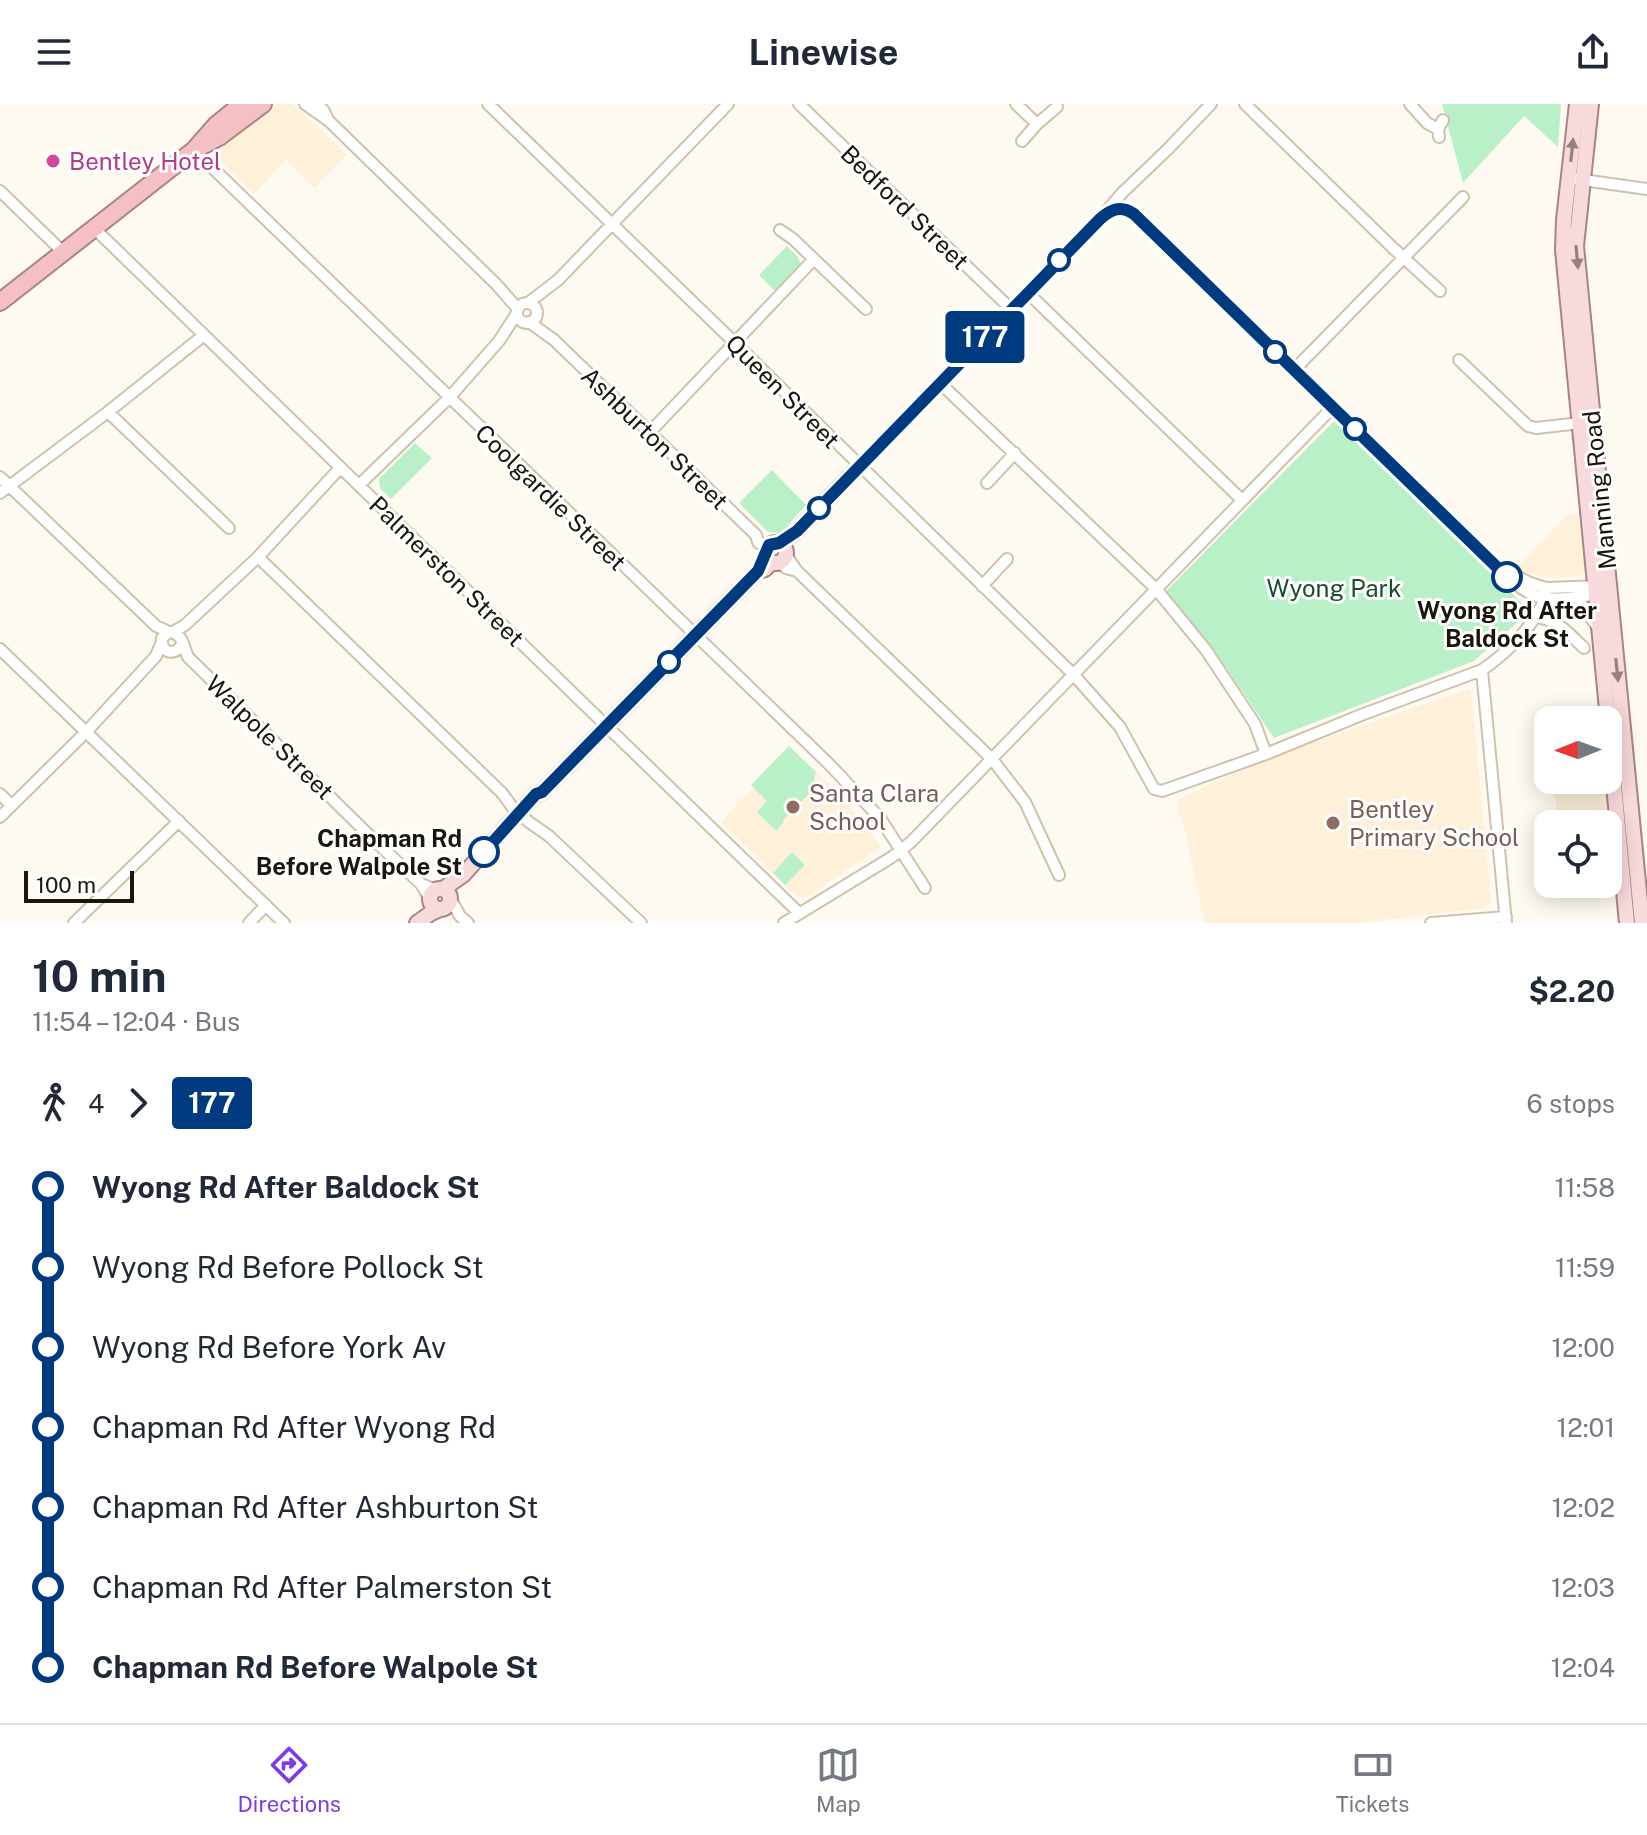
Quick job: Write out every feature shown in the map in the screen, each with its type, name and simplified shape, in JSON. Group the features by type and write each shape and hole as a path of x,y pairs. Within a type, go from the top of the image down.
{"highway":[{"path":"0,302 194,150 216,125 242,104"},
{"path":"194,150 219,137 263,104"}],"main road":[{"name":"Manning Road","path":"1577,104 1576,246 1602,590 1599,629 1607,706"},
{"name":"Manning Road","path":"1591,104 1564,220 1563,250 1637,920"},
{"path":"419,921 758,571 765,569 776,552 859,467"},
{"name":"Manning Road","path":"1619,794 1637,920"}],"street":[{"name":"Ashburton Street","path":"305,104 329,121 496,284 527,308 554,340 756,535 758,542 776,552 786,568 797,571 992,759 1025,802 1059,875"},
{"name":"Ashburton Street","path":"317,104 329,121"},
{"name":"Queen Street","path":"488,104 1073,674 1120,727 1154,789 1162,791 1266,754"},
{"path":"359,485 449,398 527,308 558,280 728,104"},
{"name":"Bedford Street","path":"799,104 1012,310"},
{"path":"1016,104 1037,124"},
{"path":"859,467 1211,104"},
{"path":"1245,104 1440,291"},
{"path":"1410,104 1427,123 1440,129"},
{"path":"1022,141 1057,107"},
{"name":"Coolgardie Street","path":"194,150 828,763 880,818 925,888"},
{"path":"1576,179 1647,189"},
{"path":"0,191 64,253"},
{"path":"1294,370 1463,197"},
{"path":"1100,219 1114,209 1125,209 1134,214 1514,585 1527,593 1602,590"},
{"name":"Palmerston Street","path":"95,229 799,913"},
{"path":"780,230 866,309"},
{"path":"649,433 814,259"},
{"path":"1028,293 1242,500"},
{"name":"Ashburton Street","path":"527,308 520,319 554,340"},
{"path":"499,341 528,322"},
{"path":"5,490 204,335"},
{"path":"1459,360 1528,426 1536,428 1580,423"},
{"path":"940,383 1156,589 1206,650 1255,724 1266,754 1482,670 1527,629 1542,606 1541,592"},
{"path":"784,923 901,850 931,822 1333,407"},
{"path":"108,412 229,528"},
{"path":"987,483 1015,453"},
{"path":"0,817 87,731 185,625 258,557 340,468"},
{"name":"Walpole Street","path":"0,477 5,490 156,626 375,841 440,899"},
{"path":"258,557 505,799 541,824 549,836 641,923"},
{"path":"982,586 1007,559"},
{"path":"1541,592 1577,598 1602,590"},
{"path":"1577,598 1599,629"},
{"path":"1534,617 1555,621 1584,648"},
{"path":"0,649 284,923"},
{"path":"1431,923 1506,920 1482,670"},
{"path":"0,794 11,805"},
{"path":"74,923 179,821"},
{"path":"440,899 464,920"},
{"path":"249,923 266,905"}],"shaded area":[{"path":"276,104 293,104 347,155 315,188 286,160 254,194 218,159 218,151"},
{"path":"1578,514 1585,571 1576,576 1555,578 1516,569 1566,516"},
{"name":"Bentley Primary School","path":"1471,688 1491,901 1485,908 1357,923 1205,923 1177,805 1181,798 1267,758"},
{"name":"Santa Clara School","path":"789,746 837,792 881,847 807,897 797,897 721,822"},
{"path":"1555,794 1605,794 1607,810 1557,810"}],"green space":[{"path":"1442,104 1561,104 1558,147 1524,116 1463,183"},
{"path":"787,246 799,258 800,264 775,291 759,275"},
{"name":"Wyong Park","path":"1335,420 1527,608 1528,613 1474,661 1274,738 1212,647 1165,592"},
{"path":"415,443 432,458 391,499 380,488 379,479"},
{"path":"772,470 806,505 782,532 777,533 768,532 739,503"},
{"path":"789,746 816,772 814,779 817,786 776,831 757,812 767,801 751,785"},
{"path":"792,852 805,865 785,885 773,873"}],"bus line":[{"name":"177","path":"484,852 536,794 542,792 758,571 769,545 779,543 797,531 1100,219 1114,209 1125,209 1134,214 1507,577"}],"place":[{"name":"Bentley Hotel","path":"53,161"},
{"name":"Wyong Rd After Baldock St","path":"1507,577"},
{"name":"Santa Clara School","path":"793,807"},
{"name":"Bentley Primary School","path":"1333,823"},
{"name":"Chapman Rd Before Walpole St","path":"484,852"}]}
